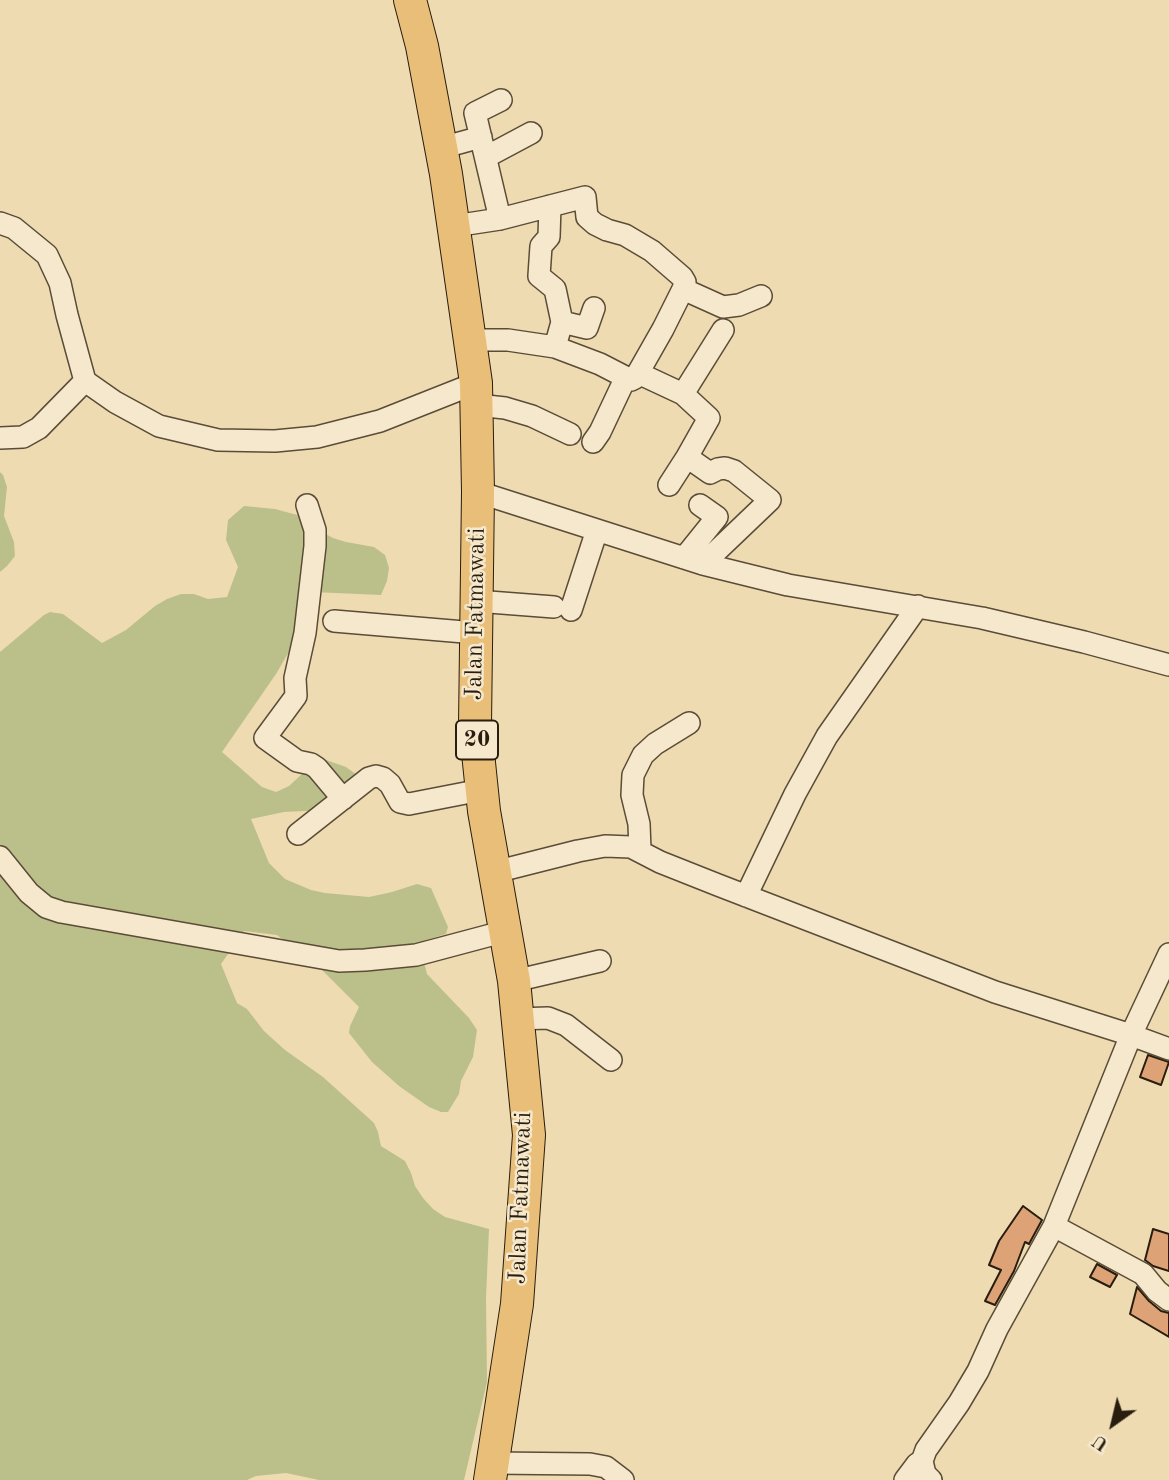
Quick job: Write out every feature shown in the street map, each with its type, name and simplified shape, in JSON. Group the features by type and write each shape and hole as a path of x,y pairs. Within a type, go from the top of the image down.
{"highway":[{"name":"Jalan Fatmawati","path":"410,0 422,46 441,148 477,394 475,724 481,790 514,981 528,1135 517,1304 491,1471"}],"street":[{"path":"500,219 475,113 501,100"},
{"path":"441,148 483,147 530,133"},
{"path":"454,226 500,219 584,197 587,217 607,230 625,235 652,251 682,277 685,282 683,289 663,329 593,442"},
{"path":"550,206 550,237 541,246 539,276 555,289 562,322 555,347"},
{"path":"0,223 14,228 47,255 60,283 85,381 115,402 159,426 218,440 275,441 317,437 477,394 570,435"},
{"path":"683,289 723,307 739,305 761,296"},
{"path":"562,322 587,328 594,308"},
{"path":"683,394 723,330"},
{"path":"471,340 508,340 555,347 683,394 709,418 669,485"},
{"path":"0,438 23,437 40,428 85,381"},
{"path":"687,457 710,474 725,468 734,471 770,499 693,561"},
{"path":"478,492 693,561 788,585 995,621 1169,665"},
{"path":"307,505 315,546 305,633 295,678 296,696 265,738 297,761 317,768 343,799"},
{"path":"693,561 717,517 700,505"},
{"path":"476,601 562,609 597,530"},
{"path":"746,896 795,794 827,736 918,606"},
{"path":"334,621 476,632"},
{"path":"640,850 639,824 632,795 633,775 643,755 655,744 689,723"},
{"path":"298,834 369,778 376,776 390,784 400,802 409,804 481,790"},
{"path":"495,872 605,846 631,847 660,862 995,992 1169,1049"},
{"path":"0,857 29,893 46,907 61,912 339,961 416,954 506,931"},
{"path":"927,1470 926,1450 959,1404 978,1371 997,1329 1054,1226 1131,1035 1169,954"},
{"path":"514,981 600,961"},
{"path":"517,1019 548,1018 566,1025 611,1060"},
{"path":"1054,1226 1143,1275 1169,1300"},
{"path":"491,1471 590,1464 606,1467 623,1480"},
{"path":"905,1480 917,1464 927,1470"}],"green space":[{"path":"0,472 7,487 4,516 14,542 15,556 0,572"},
{"path":"244,506 275,509 305,517 333,538 374,547 385,555 389,568 381,595 312,592 294,643 222,752 262,787 276,792 289,786 317,760 326,760 346,767 357,775 327,810 284,812 251,819 269,863 285,879 311,890 369,897 417,884 431,888 448,927 446,934 426,940 420,945 427,974 477,1030 473,1057 461,1081 459,1094 448,1112 441,1112 399,1086 372,1062 349,1033 359,1007 322,970 277,935 244,931 221,964 237,1003 247,1009 264,1031 285,1050 323,1077 374,1123 381,1146 405,1161 415,1186 433,1209 445,1217 489,1229 487,1382 464,1480 319,1480 286,1473 256,1476 247,1480 0,1480 0,652 50,612 63,614 102,643 126,630 167,599 181,594 194,594 208,599 227,597 238,567 226,540 228,520"}],"building":[{"path":"1148,1055 1169,1062 1161,1085 1140,1077"},
{"path":"1023,1206 1042,1220 1029,1244 1025,1242 1014,1271 995,1305 985,1301 1001,1270 989,1265 999,1241"},
{"path":"1153,1229 1169,1234 1169,1271 1153,1266 1145,1260"},
{"path":"1097,1264 1117,1275 1110,1287 1090,1277"},
{"path":"1137,1287 1161,1311 1169,1313 1169,1337 1130,1314"}]}
